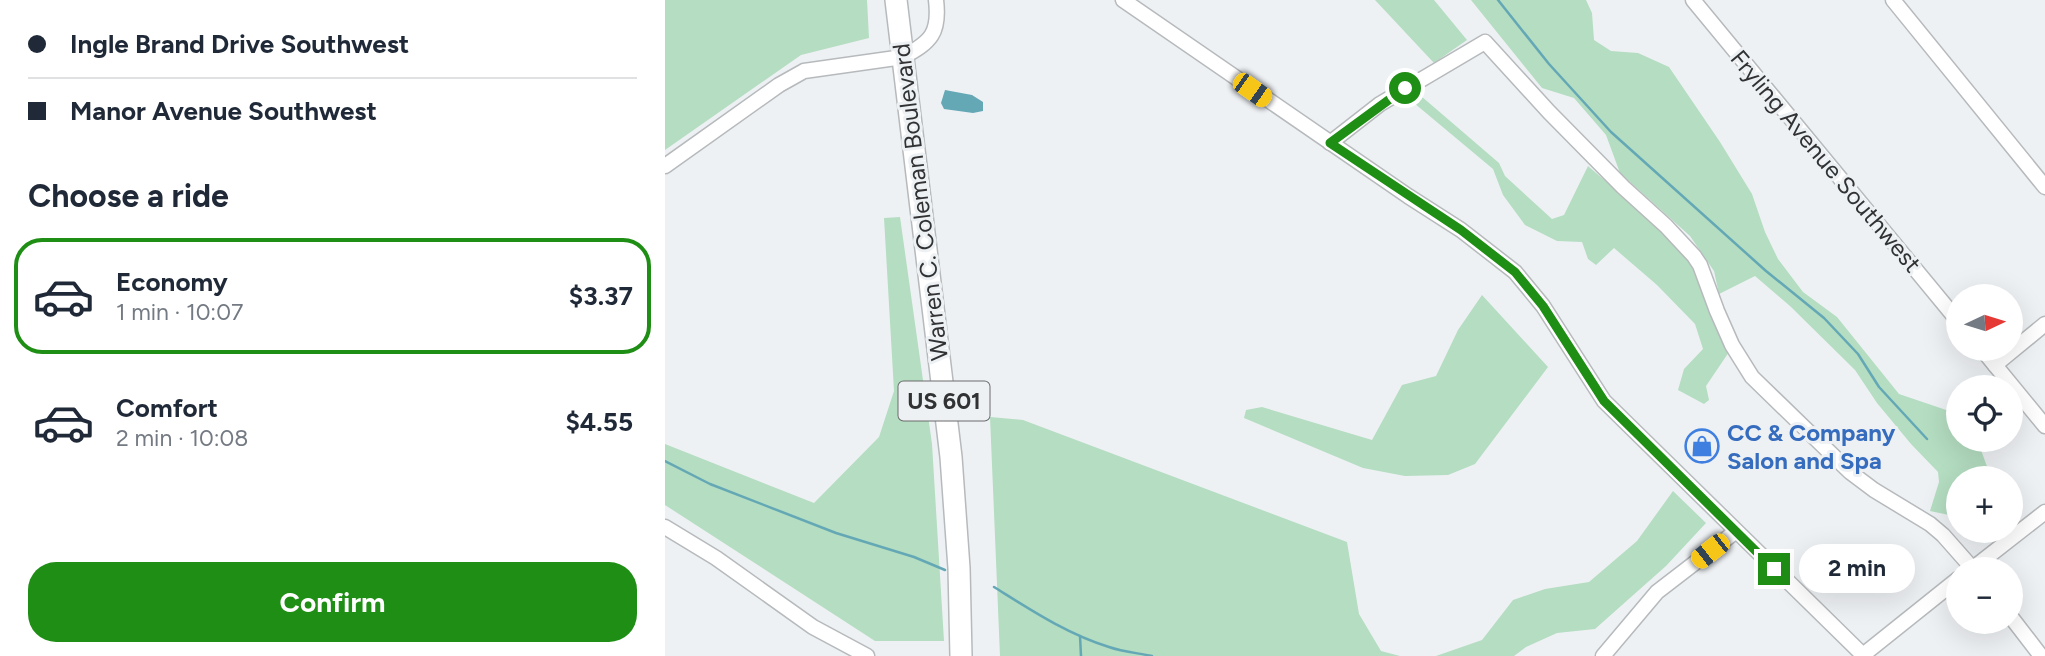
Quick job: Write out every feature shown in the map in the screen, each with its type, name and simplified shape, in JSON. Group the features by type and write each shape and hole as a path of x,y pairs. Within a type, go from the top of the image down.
{"highway":[{"name":"Warren C. Coleman Boulevard","path":"895,0 951,457 959,568 961,656"}],"street":[{"path":"665,166 779,85 804,71 902,57 917,49 934,33 937,19 936,0"},
{"path":"1123,0 1461,230 1515,272 1543,306 1604,401 1863,655 1946,589"},
{"name":"Fryling Avenue Southwest","path":"1693,0 1946,306"},
{"path":"1893,0 2045,187"},
{"path":"1330,143 1380,104 1485,42 1549,112 1694,256 1731,345 1752,377 1850,472 1930,524 1943,534 1963,557"},
{"path":"1995,365 2045,324"},
{"path":"1992,361 2045,426"},
{"path":"1988,557 2045,512"},
{"path":"665,527 716,558 813,627 867,656"},
{"path":"1604,656 1657,592 1735,532"},
{"path":"2023,633 2041,656"}],"green space":[{"path":"665,0 867,0 869,38 801,55 665,150"},
{"path":"1375,0 1434,0 1467,40 1434,63"},
{"path":"1471,0 1586,0 1592,13 1594,40 1611,51 1638,53 1669,67 1752,194 1778,259 1803,292 1837,317 1899,394 1946,410 1946,452 1982,452 1987,466 1946,466 1946,514 1930,511 1939,482 1938,472 1877,403 1855,370 1790,306 1755,276 1719,294 1714,271 1690,236 1620,173 1606,135 1574,98 1542,88"},
{"path":"1421,96 1499,163 1505,176 1552,219 1564,215 1588,166 1674,242 1698,277 1729,352 1706,386 1709,400 1704,404 1678,390 1684,369 1703,349 1695,324 1657,285 1614,248 1596,265 1588,259 1582,242 1557,241 1525,225 1503,195 1493,169 1414,103"},
{"path":"900,217 932,444 944,641 875,641 665,505 665,444 814,503 879,437 894,391 884,218"},
{"path":"1482,295 1548,367 1475,464 1448,475 1405,476 1363,468 1244,418 1246,410 1262,407 1372,440 1402,385 1436,376 1458,330"},
{"path":"990,417 1023,420 1347,542 1359,614 1381,651 1400,656 1000,656"},
{"path":"1673,491 1706,523 1666,566 1595,629 1557,633 1526,647 1514,656 1436,656 1482,640 1513,600 1545,589 1589,582 1637,541"}],"water":[{"path":"945,90 972,95 983,102 983,111 973,113 944,109 941,103"}],"waterway":[{"path":"1498,0 1549,64 1611,132 1766,271 1824,318 1858,354 1879,387 1927,439"},
{"path":"665,461 710,484 836,533 914,557 945,570"},
{"path":"994,587 1050,621 1094,642 1114,649 1152,656"},
{"path":"1080,636 1081,656"}],"place":[{"name":"CC & Company Salon and Spa","path":"1702,446"}],"route":[{"path":"1405,88 1330,143 1461,230 1515,272 1543,306 1604,401 1774,569"}]}
